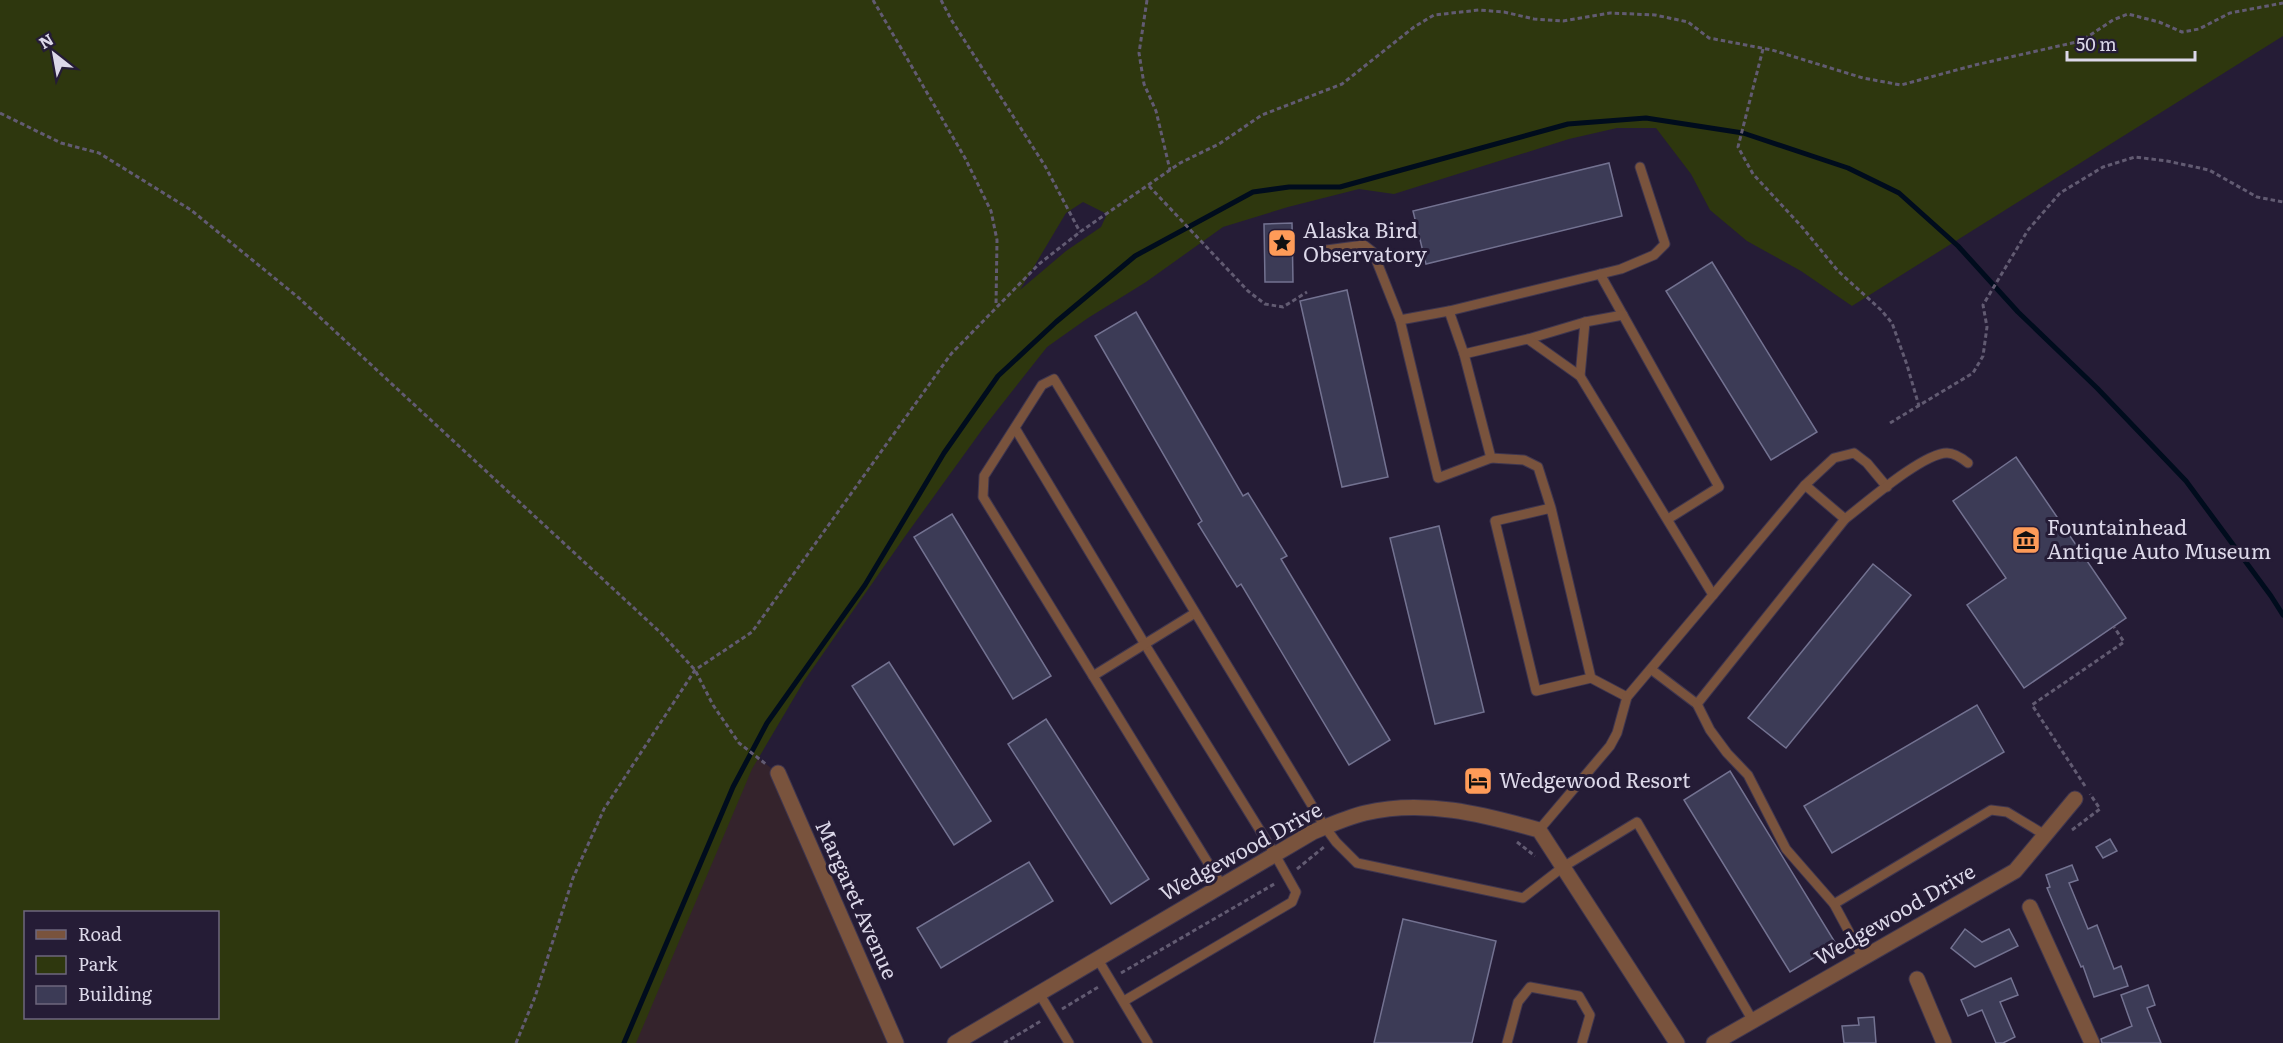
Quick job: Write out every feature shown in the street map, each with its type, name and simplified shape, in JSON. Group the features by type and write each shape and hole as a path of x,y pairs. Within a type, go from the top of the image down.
{"street":[{"name":"Margaret Avenue","path":"778,774 896,1043"},
{"name":"Wedgewood Drive","path":"1714,1043 2015,871 2075,799"},
{"name":"Wedgewood Drive","path":"955,1043 1274,853 1325,827 1364,813 1403,807 1459,810 1539,830"},
{"path":"1539,830 1559,870 1676,1043"},
{"path":"2030,907 2092,1043"},
{"path":"1917,979 1944,1043"}],"lane":[{"path":"1400,320 1449,311 1621,269 1654,255 1665,244 1640,167"},
{"path":"1319,251 1364,245 1373,252 1400,320 1438,478 1491,458 1524,460 1538,467 1551,508 1591,678"},
{"path":"1600,274 1719,487 1668,519"},
{"path":"1449,311 1464,354 1491,458"},
{"path":"1464,354 1586,322 1623,315"},
{"path":"1580,376 1586,322"},
{"path":"1528,339 1580,376 1713,595"},
{"path":"1221,884 983,497 984,476 1042,385 1054,379 1325,827 1335,842 1357,863 1523,898 1559,870 1637,822 1753,1021"},
{"path":"1015,428 1296,892 1292,902 1124,1001"},
{"path":"1539,830 1610,746 1617,733 1627,697 1805,485 1834,458 1854,453 1867,463 1887,487"},
{"path":"1697,704 1845,519 1917,464 1947,453 1961,458 1968,464"},
{"path":"1805,485 1845,519"},
{"path":"1551,508 1495,521 1536,691 1591,678 1627,697"},
{"path":"1093,676 1195,613"},
{"path":"1652,670 1697,704 1710,730 1727,753 1748,775 1786,849 1834,904 1863,957"},
{"path":"1834,904 1991,810 2007,812 2045,835"},
{"path":"1097,958 1148,1043"},
{"path":"1507,1043 1518,1002 1530,987 1579,996 1590,1016 1582,1043"},
{"path":"1039,993 1069,1043"}],"path":[{"path":"873,0 965,158 991,211 996,240 996,308"},
{"path":"941,0 952,21 1045,166 1080,232"},
{"path":"1147,0 1139,53 1144,84 1156,111 1171,170"},
{"path":"516,1043 535,997 573,878 604,809 694,670 752,632 951,354 1039,264 1080,232 1171,170 1219,144 1262,115 1342,84 1414,27 1434,15 1479,10 1563,21 1610,13 1655,15 1688,22 1709,38 1763,49 1863,78 1901,85 1975,65 2081,41 2113,20 2128,14 2159,22 2182,32 2199,28 2230,13 2283,3"},
{"path":"1763,49 1738,147 1753,174 1802,227 1838,271 1892,323 1919,406"},
{"path":"0,113 61,143 99,153 191,210 299,298 662,634 694,670 713,705 739,743 766,764"},
{"path":"1890,423 1973,373 1983,356 1987,327 1983,305 2028,230 2060,193 2103,167 2135,157 2167,161 2209,170 2257,197 2283,202"},
{"path":"1149,186 1203,246 1248,291 1265,304 1282,307 1307,292"},
{"path":"2065,835 2100,809 2032,705 2124,642 2114,627"},
{"path":"1511,840 1521,844 1559,870"},
{"path":"1004,1043 1287,876 1323,848 1335,842"}],"shaded area":[{"path":"751,753 778,773 896,1043 624,1043"}],"green space":[{"path":"0,0 2283,0 2283,36 1852,306 1801,271 1747,241 1710,210 1691,174 1656,128 1617,128 1569,139 1394,194 1359,189 1223,227 1146,282 1047,347 984,427 906,535 804,681 752,769 636,1043 0,1043","holes":["1083,202 1107,214 1101,227 1066,251 1020,290 1066,213"]}],"building":[{"path":"1609,163 1622,216 1426,264 1413,211"},
{"path":"1292,223 1293,282 1265,282 1264,224"},
{"path":"1712,262 1817,432 1771,460 1666,291"},
{"path":"1347,290 1388,477 1342,487 1300,301"},
{"path":"1136,312 1243,496 1248,493 1287,556 1281,559 1390,740 1349,765 1241,584 1237,587 1198,524 1202,521 1095,336"},
{"name":"Fountainhead Antique Auto Museum","path":"2016,457 2126,618 2024,688 1967,605 2006,578 1953,501"},
{"path":"952,514 1051,676 1013,699 914,537"},
{"path":"1439,526 1484,712 1435,724 1390,538"},
{"path":"1873,564 1911,595 1786,748 1748,718"},
{"path":"889,662 991,821 954,845 852,686"},
{"path":"1977,705 2004,752 1832,853 1804,806"},
{"path":"1046,719 1149,879 1111,904 1008,744"},
{"path":"1730,771 1836,944 1790,972 1684,800"},
{"path":"2110,839 2117,851 2103,858 2096,847"},
{"path":"1029,862 1053,901 941,968 917,928"},
{"path":"2072,865 2078,880 2069,883 2088,929 2097,925 2114,969 2121,966 2128,986 2094,997 2083,966 2081,967 2047,888 2050,887 2046,875"},
{"path":"1403,919 1496,941 1472,1043 1374,1043"},
{"path":"1965,929 1982,942 2009,929 2018,946 1975,967 1951,948"},
{"path":"2011,978 2018,995 2000,1002 2015,1037 2003,1043 1996,1043 1982,1010 1968,1016 1961,1000"},
{"path":"2148,985 2155,1005 2147,1008 2161,1043 2102,1043 2101,1039 2132,1026 2121,995"},
{"path":"1874,1017 1876,1043 1844,1043 1842,1026 1859,1025 1858,1018"}],"waterway":[{"path":"624,1043 733,787 767,723 865,585 944,453 998,376 1056,322 1135,256 1253,192 1289,187 1340,187 1568,124 1646,118 1743,133 1848,168 1899,193 1958,246 2018,312 2097,388 2186,481 2283,615"}],"place":[{"name":"Alaska Bird Observatory","path":"1282,243"},
{"name":"Fountainhead Antique Auto Museum","path":"2026,540"},
{"name":"Wedgewood Resort","path":"1478,781"}]}
